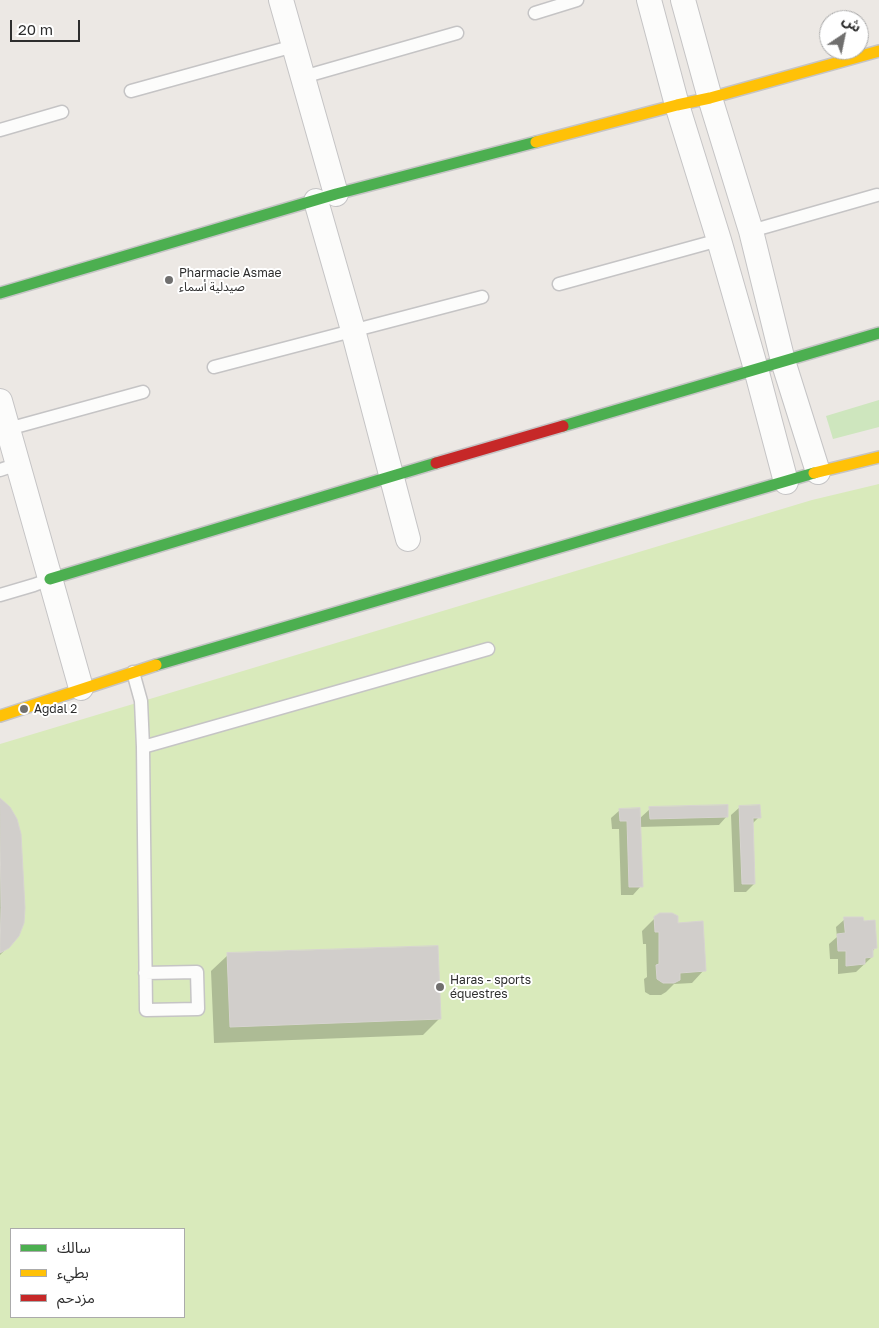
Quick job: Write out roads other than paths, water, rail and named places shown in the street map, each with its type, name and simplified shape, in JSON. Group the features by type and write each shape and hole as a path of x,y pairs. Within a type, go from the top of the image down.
{"street":[{"path":"280,0 303,77 352,330 408,539"},
{"path":"649,0 677,105 719,240 756,369 786,482"},
{"path":"683,0 750,231 783,361 818,472"},
{"path":"0,294 326,198 677,105 710,98 879,51"},
{"path":"50,579 879,333"},
{"path":"0,401 8,429 9,467 50,579 81,688"},
{"path":"0,716 133,672 818,472 879,457"}],"lane":[{"path":"535,13 577,0"},
{"path":"303,77 457,33"},
{"path":"131,91 294,46"},
{"path":"0,130 62,112"},
{"path":"750,231 877,195"},
{"path":"559,284 719,240"},
{"path":"214,367 482,297"},
{"path":"8,429 143,392"},
{"path":"0,595 34,586 50,579"},
{"path":"143,748 488,649"},
{"path":"133,672 141,702 143,748 145,973 146,1010 198,1009 197,972 145,973"}],"place":[{"name":"Pharmacie Asmae صيدلية أسماء","path":"169,280"},
{"name":"Agdal 2","path":"24,709"},
{"name":"Haras - sports équestres","path":"440,987"}]}
